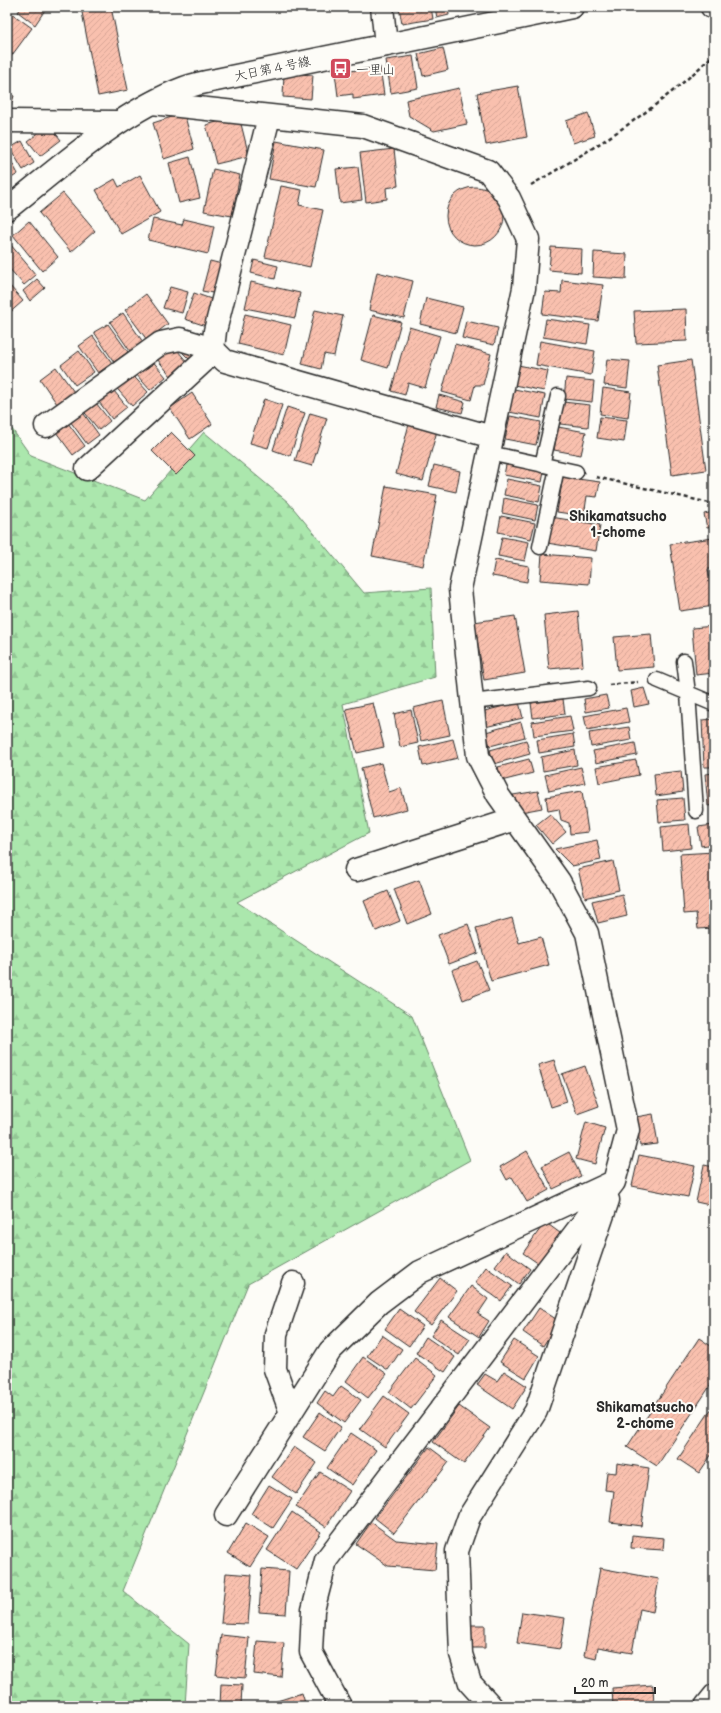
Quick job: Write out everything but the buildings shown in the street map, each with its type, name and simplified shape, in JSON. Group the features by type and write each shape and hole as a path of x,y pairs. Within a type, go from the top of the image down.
{"street":[{"path":"382,7 386,45"},
{"name":"大日第４号線","path":"7,209 117,122 184,88 386,45 522,12 572,7"},
{"path":"152,103 269,117 363,126 488,171 510,198 528,238 524,288 460,589 478,756 498,795 559,880 587,933 628,1130 614,1182 536,1411 469,1517 457,1551 461,1654 470,1683 491,1706"},
{"path":"87,469 204,362 213,350 215,331 269,117"},
{"path":"7,121 117,122"},
{"path":"46,426 161,343 180,339 213,350 224,361 491,445"},
{"path":"356,870 514,819"},
{"path":"226,1515 330,1351 379,1303 420,1272 614,1182"},
{"path":"340,1706 311,1652 313,1610 326,1560 614,1182"},
{"path":"291,1413 275,1369 276,1334 293,1283"},
{"path":"706,1706 714,1696"}],"lane":[{"path":"542,465 558,396"},
{"path":"491,445 542,465 576,472"},
{"path":"540,547 557,468"},
{"path":"684,661 688,693 696,811"},
{"path":"657,680 714,704"},
{"path":"472,702 589,688"}],"path":[{"path":"510,198 567,164 669,95 689,79 714,54"},
{"path":"576,472 714,504"},
{"path":"589,688 657,680"}],"green space":[{"path":"7,422 31,456 145,500 204,432 288,502 364,593 431,588 435,677 343,704 369,833 237,902 412,1016 470,1160 248,1284 123,1591 189,1644 185,1706 7,1706"}],"place":[{"name":"一里山","path":"341,69"}],"district":[{"name":"Shikamatsucho 1-chome","path":"618,524"},
{"name":"Shikamatsucho 2-chome","path":"645,1416"}]}
